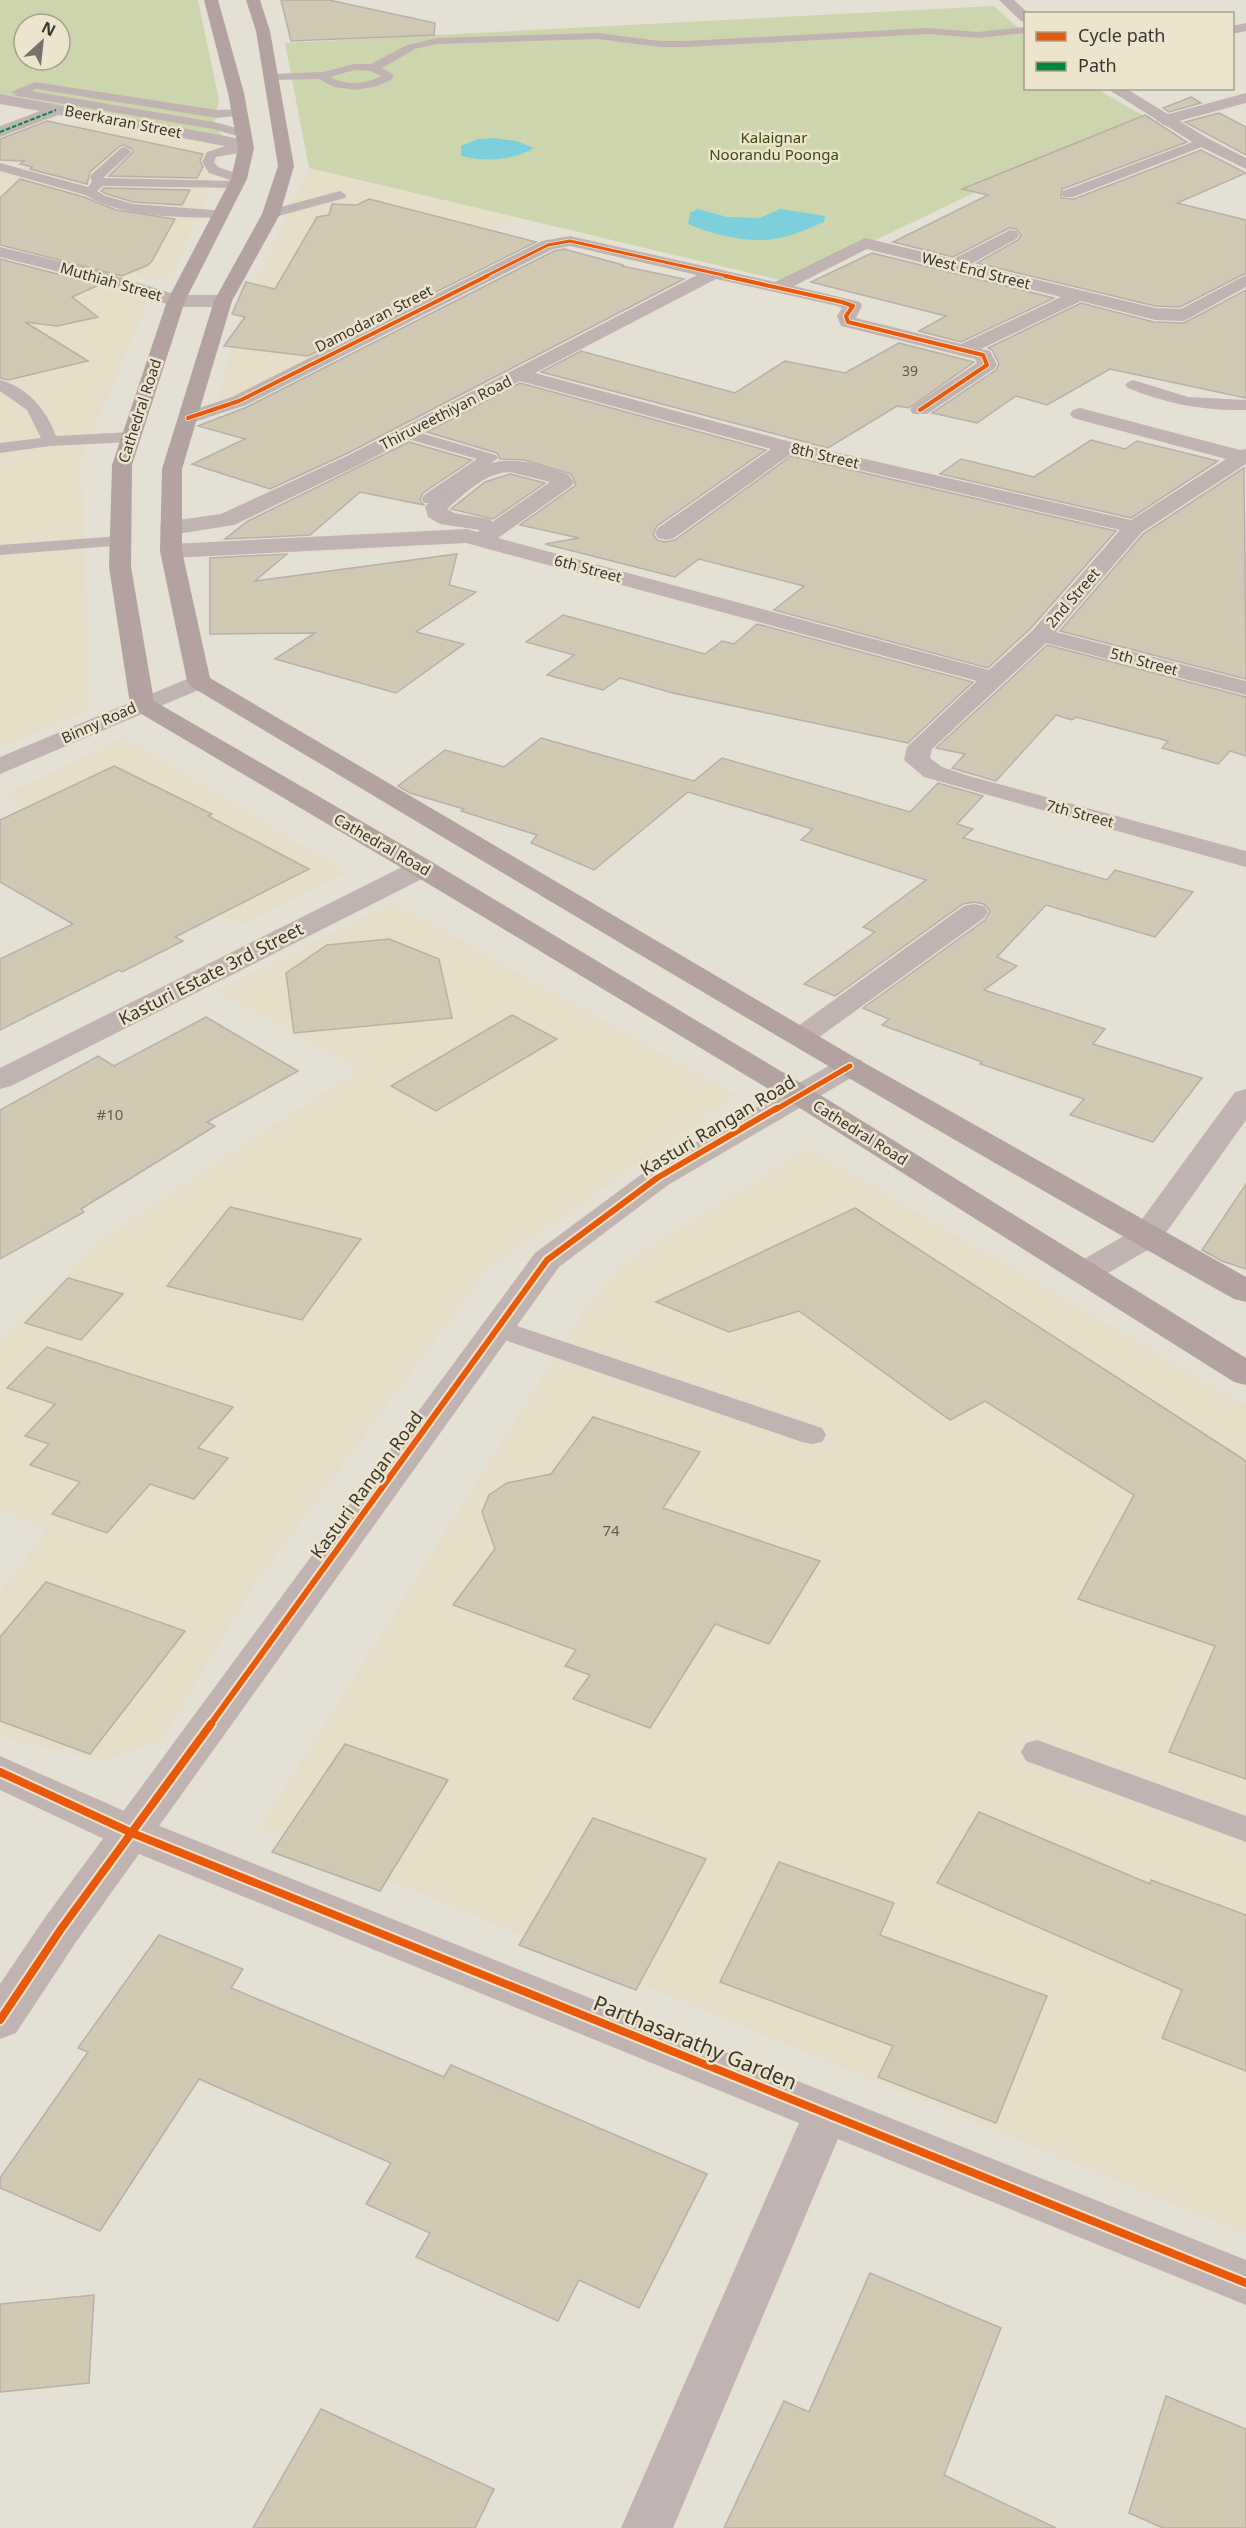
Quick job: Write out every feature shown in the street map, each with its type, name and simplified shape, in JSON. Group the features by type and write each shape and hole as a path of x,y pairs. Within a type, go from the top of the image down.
{"main road":[{"name":"Cathedral Road","path":"211,0 244,135 238,182 176,301 122,465 120,567 142,704 422,868 798,1094 1246,1374"},
{"path":"253,0 264,31 286,166 271,214 223,301 172,469 171,551 199,681 850,1066 1146,1237 1246,1291"}],"street":[{"path":"1006,0 1024,16"},
{"path":"1116,90 1164,120 1246,164"},
{"path":"1164,120 1246,98"},
{"name":"Beerkaran Street","path":"0,99 56,110 244,135"},
{"path":"0,132 56,110"},
{"path":"956,265 1010,235"},
{"name":"Damodaran Street","path":"188,417 240,401 548,245 570,240 712,274"},
{"name":"West End Street","path":"776,288 865,243 1155,314 1184,315 1246,280"},
{"name":"Muthiah Street","path":"0,252 94,275 176,301 223,301"},
{"path":"712,274 853,306 846,316 848,322 983,355 987,365 920,410"},
{"name":"Thiruveethiyan Road","path":"171,528 226,520 407,434 712,274"},
{"path":"965,349 1077,296"},
{"name":"8th Street","path":"519,375 787,447 1134,527"},
{"path":"1080,414 1244,456"},
{"path":"666,533 787,447"},
{"name":"2nd Street","path":"917,760 920,747 1041,635 1134,527 1244,456"},
{"path":"480,540 563,483 562,479 542,472 503,466 487,470 436,507 436,512 448,519 500,526"},
{"path":"1210,477 1237,484"},
{"name":"6th Street","path":"171,551 467,536 996,679"},
{"name":"5th Street","path":"1041,635 1246,688"},
{"name":"Binny Road","path":"0,766 199,681"},
{"name":"7th Street","path":"917,760 933,772 960,782 1246,859"},
{"name":"Kasturi Estate 3rd Street","path":"0,1080 422,868"},
{"path":"801,1037 974,912"},
{"name":"Kasturi Rangan Road","path":"0,2020 61,1929 547,1260 657,1178 798,1094 850,1066"},
{"path":"1084,1273 1146,1237 1246,1098"},
{"name":"Parthasarathy Garden","path":"0,1772 132,1833 1246,2283"},
{"path":"647,2528 826,2114"}],"lane":[{"path":"373,68 411,47 437,41 598,36 660,44 686,44 928,31 978,35 1024,30"},
{"path":"271,77 325,75 344,68 373,68 386,72 387,78 369,84 349,85 332,82 324,78 325,75"},
{"path":"35,85 217,114 244,135 213,126 17,92 35,85"},
{"path":"238,182 213,170 208,162 211,155 244,135"},
{"path":"1068,194 1203,142"},
{"path":"125,151 96,177 94,187 96,198 122,205 221,214"},
{"path":"0,167 94,187 238,182"},
{"path":"271,214 340,195"},
{"path":"0,385 23,396 44,421 50,441"},
{"path":"1133,385 1155,395 1232,406 1246,405"},
{"path":"407,434 490,458 430,499"},
{"path":"0,448 50,441 131,437"},
{"path":"0,550 120,541"},
{"path":"499,1329 812,1435"},
{"path":"1037,1752 1246,1829"}],"shaded area":[{"path":"83,121 212,144 225,152 171,278 152,280 0,243 0,152"},
{"path":"309,168 516,219 287,321 364,332 245,396 218,401 241,313"},
{"path":"0,259 87,278 148,302 81,460 90,709 0,748 0,338 122,322 0,337"},
{"path":"124,737 346,872 240,925 3,796"},
{"path":"393,902 736,1095 487,1270 255,1584 163,1739 104,1761 0,1737 0,1593 46,1530 0,1509 0,1340 101,1239 359,1069 216,991"},
{"path":"808,1148 1246,1405 1246,2234 260,1827 580,1317 623,1263"}],"green space":[{"path":"0,0 198,0 219,100 214,126 223,136 0,94"},
{"name":"Kalaignar Noorandu Poonga","path":"994,6 1024,33 1024,90 1099,90 1158,124 982,189 788,282 309,168 285,43"}],"water":[{"path":"495,138 516,141 534,148 517,156 498,159 461,156 461,146 478,139"},
{"path":"698,209 727,217 760,218 780,209 825,216 824,222 789,236 747,240 710,232 688,224 690,213"}],"building":[{"path":"281,0 329,0 435,23 434,35 291,41"},
{"path":"1191,97 1201,103 1169,112 1163,108"},
{"path":"1219,113 1246,127 1246,155 1185,122"},
{"path":"1145,115 1187,142 1062,189 1061,198 1074,199 1201,150 1246,173 1177,203 1246,220 1246,273 1180,307 1155,306 977,263 1018,240 1021,235 1016,229 1009,228 953,257 893,242 988,195 962,189"},
{"path":"47,121 203,154 200,161 203,167 197,178 109,176 133,152 124,145 90,172 87,184 30,169 32,167 20,164 24,161 0,160 0,139"},
{"path":"20,179 84,197 116,210 175,219 152,261 122,276 0,245 0,198"},
{"path":"104,188 190,190 182,205 133,202 101,191"},
{"path":"369,199 536,242 308,356 224,346 245,317 232,314 246,282 275,289 317,217 329,215 332,204 357,205"},
{"path":"564,249 622,266 684,279 348,453 270,489 192,464 245,439 198,426 247,407 554,251"},
{"path":"872,253 1054,298 961,342 919,331 946,316 811,282"},
{"path":"0,259 99,285 72,297 98,317 57,326 25,322 88,361 8,380 0,378"},
{"path":"1246,290 1246,398 1110,369 1047,405 1016,396 977,423 932,413 996,370 999,364 992,350 988,348 1081,303 1154,322 1184,323"},
{"path":"899,343 974,362 909,408 897,406 828,448 541,372 581,351 735,393 785,361 845,373"},
{"path":"520,383 766,450 657,526 653,534 657,540 665,542 675,540 791,456 1116,531 1031,628 988,668 774,610 804,586 699,559 675,577 545,544 579,538 520,525 576,485 571,474 524,460 500,459 497,453 427,432"},
{"path":"1091,440 1125,449 1137,441 1218,461 1131,518 940,474 961,459 1034,477"},
{"path":"409,442 472,460 423,493 420,500 424,505 360,492 310,535 225,539 248,521"},
{"path":"1244,468 1246,679 1060,631 1143,534"},
{"path":"510,474 545,483 493,519 451,509 485,482"},
{"path":"287,554 255,581 457,554 449,585 476,592 416,632 464,644 396,693 275,659 315,633 210,634 210,558"},
{"path":"563,615 705,654 722,641 734,644 757,624 973,682 908,743 673,693 620,678 603,690 547,675 574,655 526,642"},
{"path":"1047,645 1246,697 1246,756 1230,751 1218,764 1162,748 1168,741 1076,717 1072,720 1056,715 996,781 952,768 965,754 936,748"},
{"path":"541,738 694,781 722,758 910,812 938,783 983,796 957,824 973,829 963,838 1107,880 1115,870 1193,892 1155,937 1046,905 997,957 1017,966 984,990 1105,1029 1093,1044 1202,1078 1153,1142 1070,1115 1084,1099 980,1064 982,1062 882,1025 889,1019 863,1008 985,920 990,911 984,904 974,902 963,904 835,996 804,984 875,932 863,927 926,880 801,840 813,829 688,792 594,870 531,843 537,835 461,811 464,809 410,793 398,786 445,750 504,767"},
{"path":"114,766 212,814 208,816 309,869 175,937 183,941 122,972 119,970 0,1030 0,959 73,924 0,882 0,820"},
{"path":"389,939 439,959 452,1018 294,1033 286,973 327,945"},
{"path":"512,1015 557,1039 436,1111 391,1086"},
{"path":"206,1017 298,1071 207,1122 215,1126 81,1209 84,1212 0,1259 0,1110 98,1056 114,1066"},
{"path":"1246,1184 1246,1269 1222,1261 1202,1250"},
{"path":"230,1207 361,1239 302,1320 167,1286"},
{"path":"855,1208 1246,1461 1246,1779 1169,1752 1215,1646 1078,1599 1134,1495 985,1401 950,1420 799,1311 729,1332 656,1302"},
{"path":"68,1278 123,1294 81,1340 25,1323"},
{"path":"47,1347 233,1407 198,1448 228,1458 194,1499 150,1484 107,1533 52,1514 80,1482 30,1465 49,1444 25,1436 55,1404 7,1388"},
{"path":"593,1417 700,1452 663,1508 820,1561 769,1644 715,1624 650,1728 573,1699 590,1675 565,1666 576,1650 453,1605 495,1549 482,1512 489,1495 507,1483 551,1474"},
{"path":"46,1582 185,1631 90,1754 0,1721 0,1637"},
{"path":"345,1744 448,1780 380,1891 272,1852"},
{"path":"979,1812 1150,1884 1151,1880 1246,1915 1246,2071 1162,2038 1182,1990 937,1883"},
{"path":"593,1818 706,1859 636,1990 519,1945"},
{"path":"779,1862 894,1903 880,1935 1047,1996 996,2123 878,2077 893,2046 720,1982"},
{"path":"159,1935 243,1969 231,1988 444,2077 451,2065 707,2174 639,2308 579,2280 558,2321 416,2257 430,2233 366,2204 391,2163 199,2079 100,2231 0,2188 0,2178 88,2052 78,2048"},
{"path":"870,2273 1001,2328 944,2475 1056,2528 724,2528 784,2401 809,2412"},
{"path":"94,2295 89,2383 0,2392 0,2304"},
{"path":"1166,2396 1246,2429 1246,2528 1163,2528 1129,2513"},
{"path":"321,2409 494,2489 475,2528 253,2528"}],"marked path":[{"path":"0,132 56,110"}],"cycle path":[{"path":"188,418 239,401 548,245 570,241 842,302 853,306 846,316 848,322 983,355 987,365 920,410"},
{"path":"0,2020 61,1929 547,1260 657,1178 850,1066"},
{"path":"0,1772 132,1833 1246,2283"}]}
